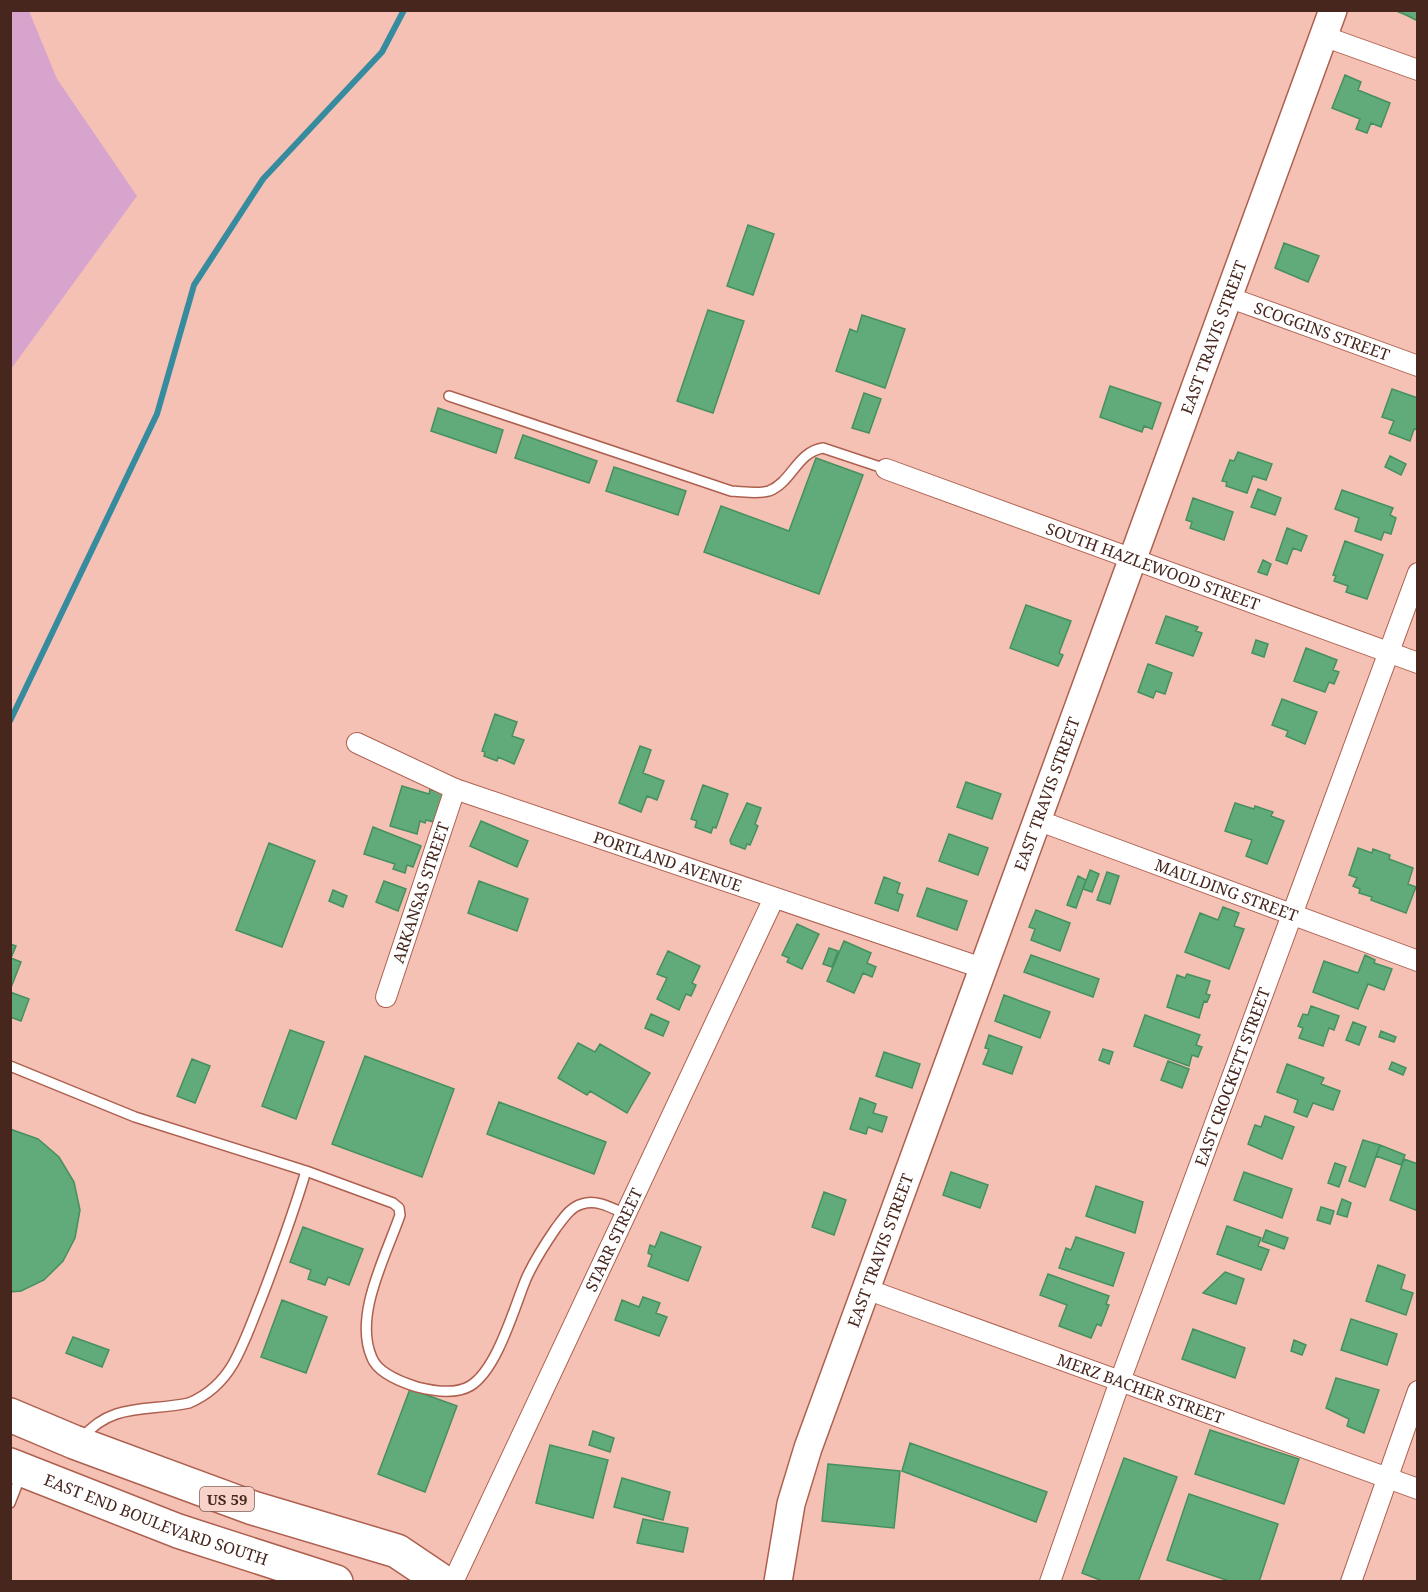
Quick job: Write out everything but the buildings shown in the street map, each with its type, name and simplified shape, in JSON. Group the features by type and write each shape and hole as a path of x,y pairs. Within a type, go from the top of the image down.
{"highway":[{"name":"US 59","path":"10,1415 78,1443 253,1508 397,1551 443,1581"},
{"name":"EAST END BOULEVARD SOUTH","path":"17,1468 199,1538 336,1581"}],"street":[{"name":"EAST TRAVIS STREET","path":"778,1581 791,1504 799,1475 1333,10"},
{"path":"1323,36 1418,70"},
{"name":"SCOGGINS STREET","path":"1228,297 1418,366"},
{"name":"SOUTH HAZLEWOOD STREET","path":"886,469 1418,663"},
{"name":"EAST CROCKETT STREET","path":"1050,1581 1120,1381 1418,573"},
{"name":"PORTLAND AVENUE","path":"357,743 455,789 982,968"},
{"name":"ARKANSAS STREET","path":"386,997 455,789"},
{"name":"MAULDING STREET","path":"1037,820 1418,961"},
{"name":"STARR STREET","path":"453,1581 774,898"},
{"name":"MERZ BACHER STREET","path":"866,1289 1418,1489"},
{"path":"1351,1581 1418,1391"}],"lane":[{"path":"449,396 731,491 766,492 781,484 802,458 813,450 823,448 886,469"},
{"path":"10,1066 135,1117 306,1171 393,1203 399,1208 400,1215 367,1310 365,1337 373,1362 382,1371 399,1380 432,1390 458,1391 479,1380 497,1348 539,1254 571,1210 582,1204 593,1202 626,1214"},
{"path":"78,1443 91,1427 113,1413 189,1403 200,1398 222,1378 232,1365 251,1325 292,1219 306,1171"},
{"path":"10,1503 17,1468"}],"shaded area":[{"path":"11,10 29,11 57,79 137,196 11,369"}],"waterway":[{"path":"10,721 157,414 194,285 263,179 382,52 404,10"}]}
